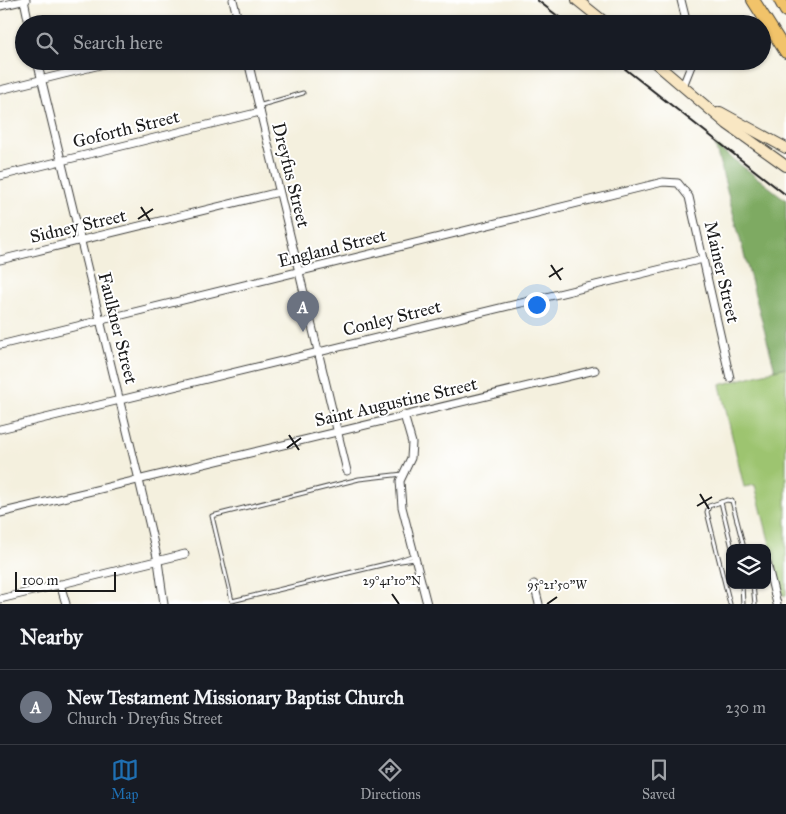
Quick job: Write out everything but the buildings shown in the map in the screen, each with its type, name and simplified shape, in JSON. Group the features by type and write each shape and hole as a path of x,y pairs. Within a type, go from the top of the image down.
{"highway":[{"path":"753,0 763,15"},
{"path":"780,0 786,11"},
{"path":"771,28 786,52"}],"main road":[{"path":"577,0 595,15"},
{"path":"664,70 710,107 727,124 786,166"},
{"path":"710,107 786,148"}],"street":[{"path":"0,6 24,0 27,15"},
{"path":"233,0 237,15"},
{"path":"681,0 685,15"},
{"name":"Faulkner Street","path":"39,70 140,480 158,561 164,604"},
{"path":"0,90 80,70"},
{"name":"Dreyfus Street","path":"250,70 346,471"},
{"path":"683,86 689,70"},
{"name":"Goforth Street","path":"0,176 259,109"},
{"name":"England Street","path":"0,345 663,182 672,183"},
{"name":"Mainer Street","path":"672,183 678,183 689,197 730,378"},
{"name":"Sidney Street","path":"0,260 279,192"},
{"name":"Conley Street","path":"0,429 703,259"},
{"name":"Saint Augustine Street","path":"0,513 595,370"},
{"path":"404,415 412,443 411,458 400,481 402,507 427,604"},
{"path":"0,599 185,554"},
{"path":"771,579 777,604"},
{"path":"60,584 66,604"},
{"path":"534,584 539,604"}],"lane":[{"path":"259,109 303,94"},
{"path":"404,474 359,479 212,516 232,601 415,557"},
{"path":"730,604 707,512 709,506 732,501 743,544"},
{"path":"721,502 731,544"},
{"path":"742,589 743,604"},
{"path":"748,604 755,603 753,589"}],"green space":[{"path":"715,145 786,200 786,367 775,370"},
{"path":"786,367 786,595 783,596 755,485 744,487 720,385"}],"railway":[{"path":"537,0 556,15"},
{"path":"626,70 786,195"}],"place":[{"name":"New Testament Missionary Baptist Church","path":"303,332"}]}
